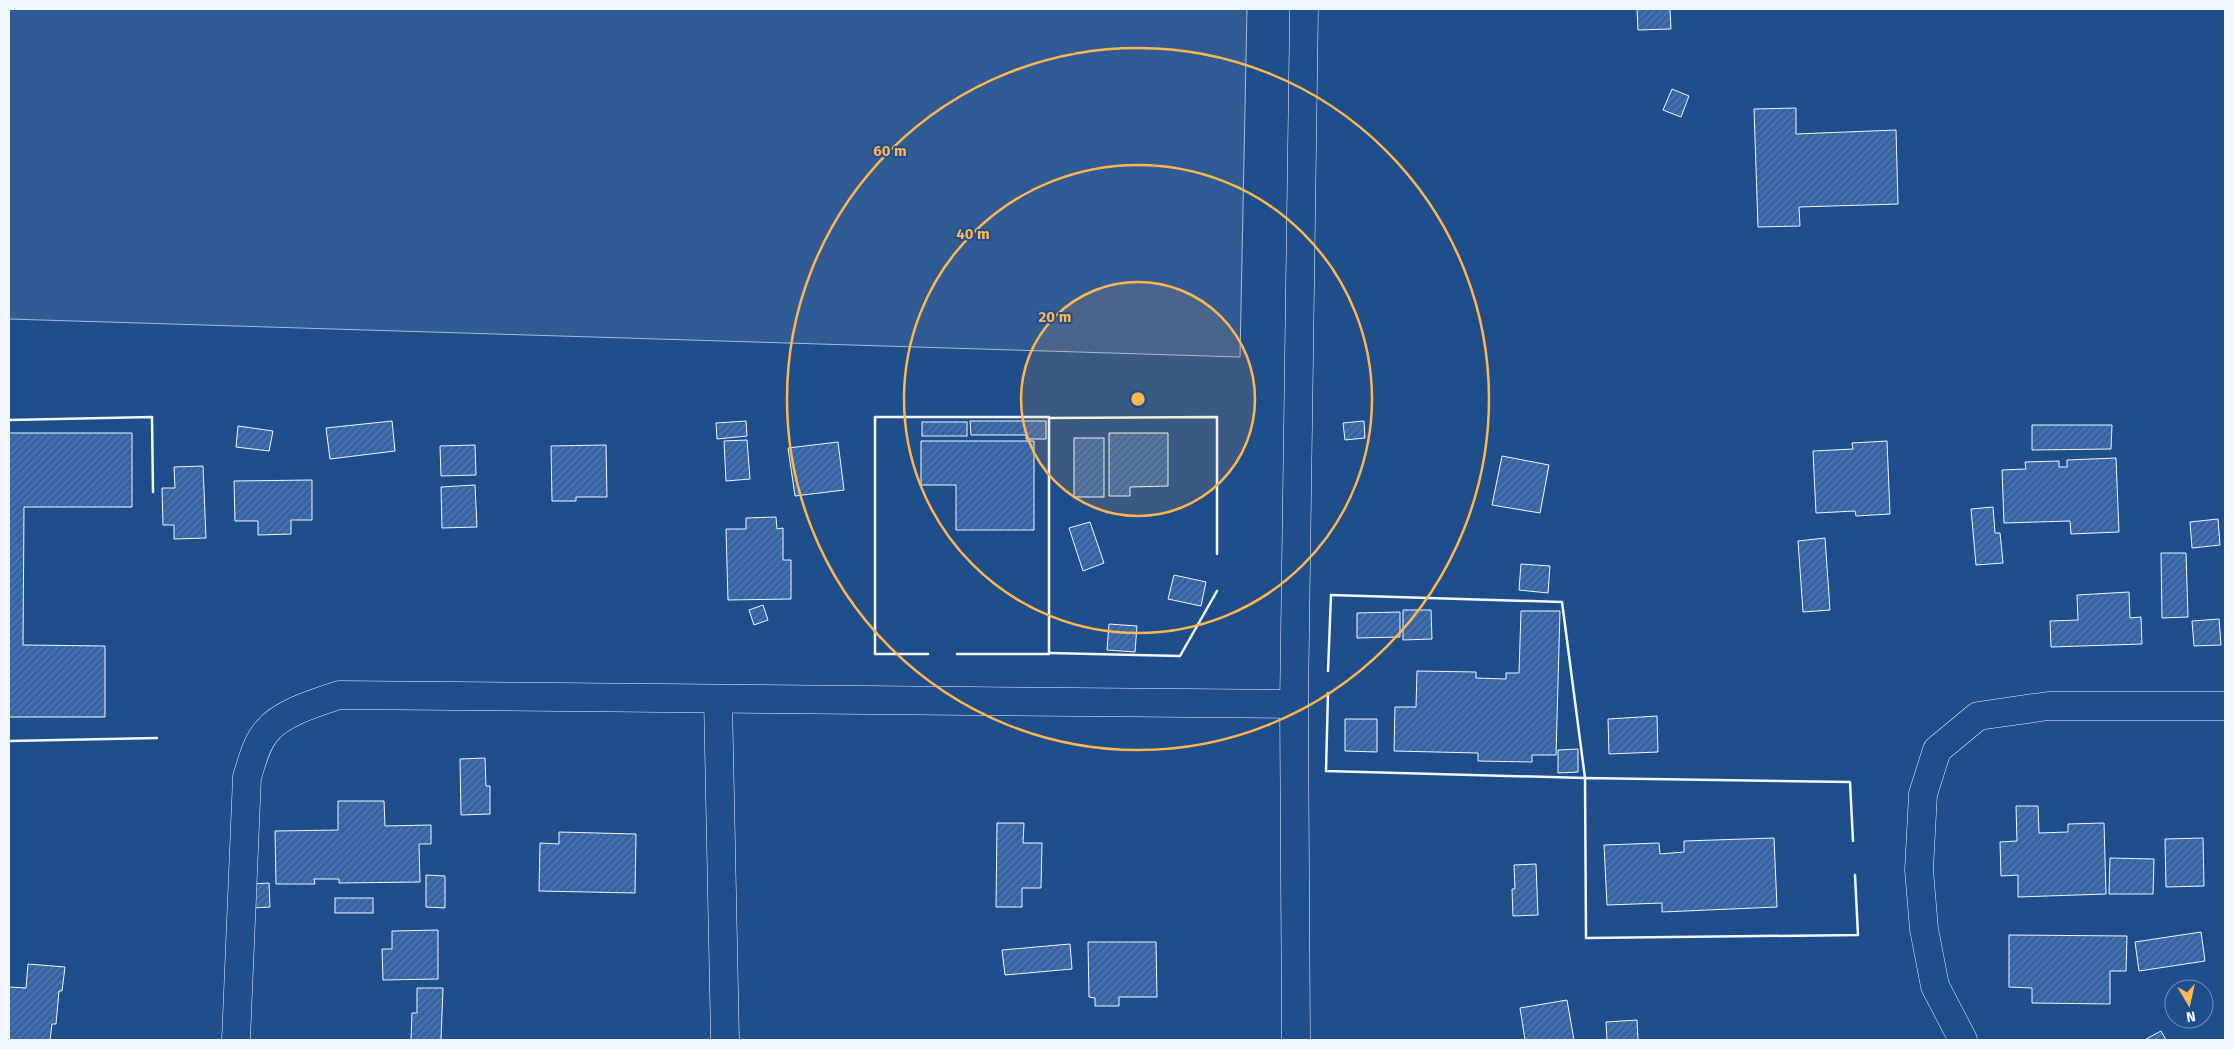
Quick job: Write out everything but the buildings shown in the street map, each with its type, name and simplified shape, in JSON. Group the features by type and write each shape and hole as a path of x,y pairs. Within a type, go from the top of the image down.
{"street":[{"path":"1296,1040 1294,704 1304,9"},
{"path":"236,1040 247,777 256,751 267,730 297,710 340,695 1294,704"},
{"path":"718,699 725,1040"},
{"path":"1963,1040 1935,986 1924,929 1919,870 1923,794 1937,750 1978,716 1996,713 2048,706 2225,706"}],"shaded area":[{"path":"9,9 1247,9 1240,357 9,319"}],"wall":[{"path":"9,420 152,417 153,492"},
{"path":"928,654 875,654 875,417 1049,417 1049,654 957,654"},
{"path":"1049,418 1217,417 1217,554"},
{"path":"1049,653 1180,656 1217,591"},
{"path":"1328,671 1331,595 1562,602 1585,778 1326,771 1328,693"},
{"path":"9,741 157,738"},
{"path":"1853,841 1850,782 1585,778 1586,938 1858,935 1855,875"}]}
